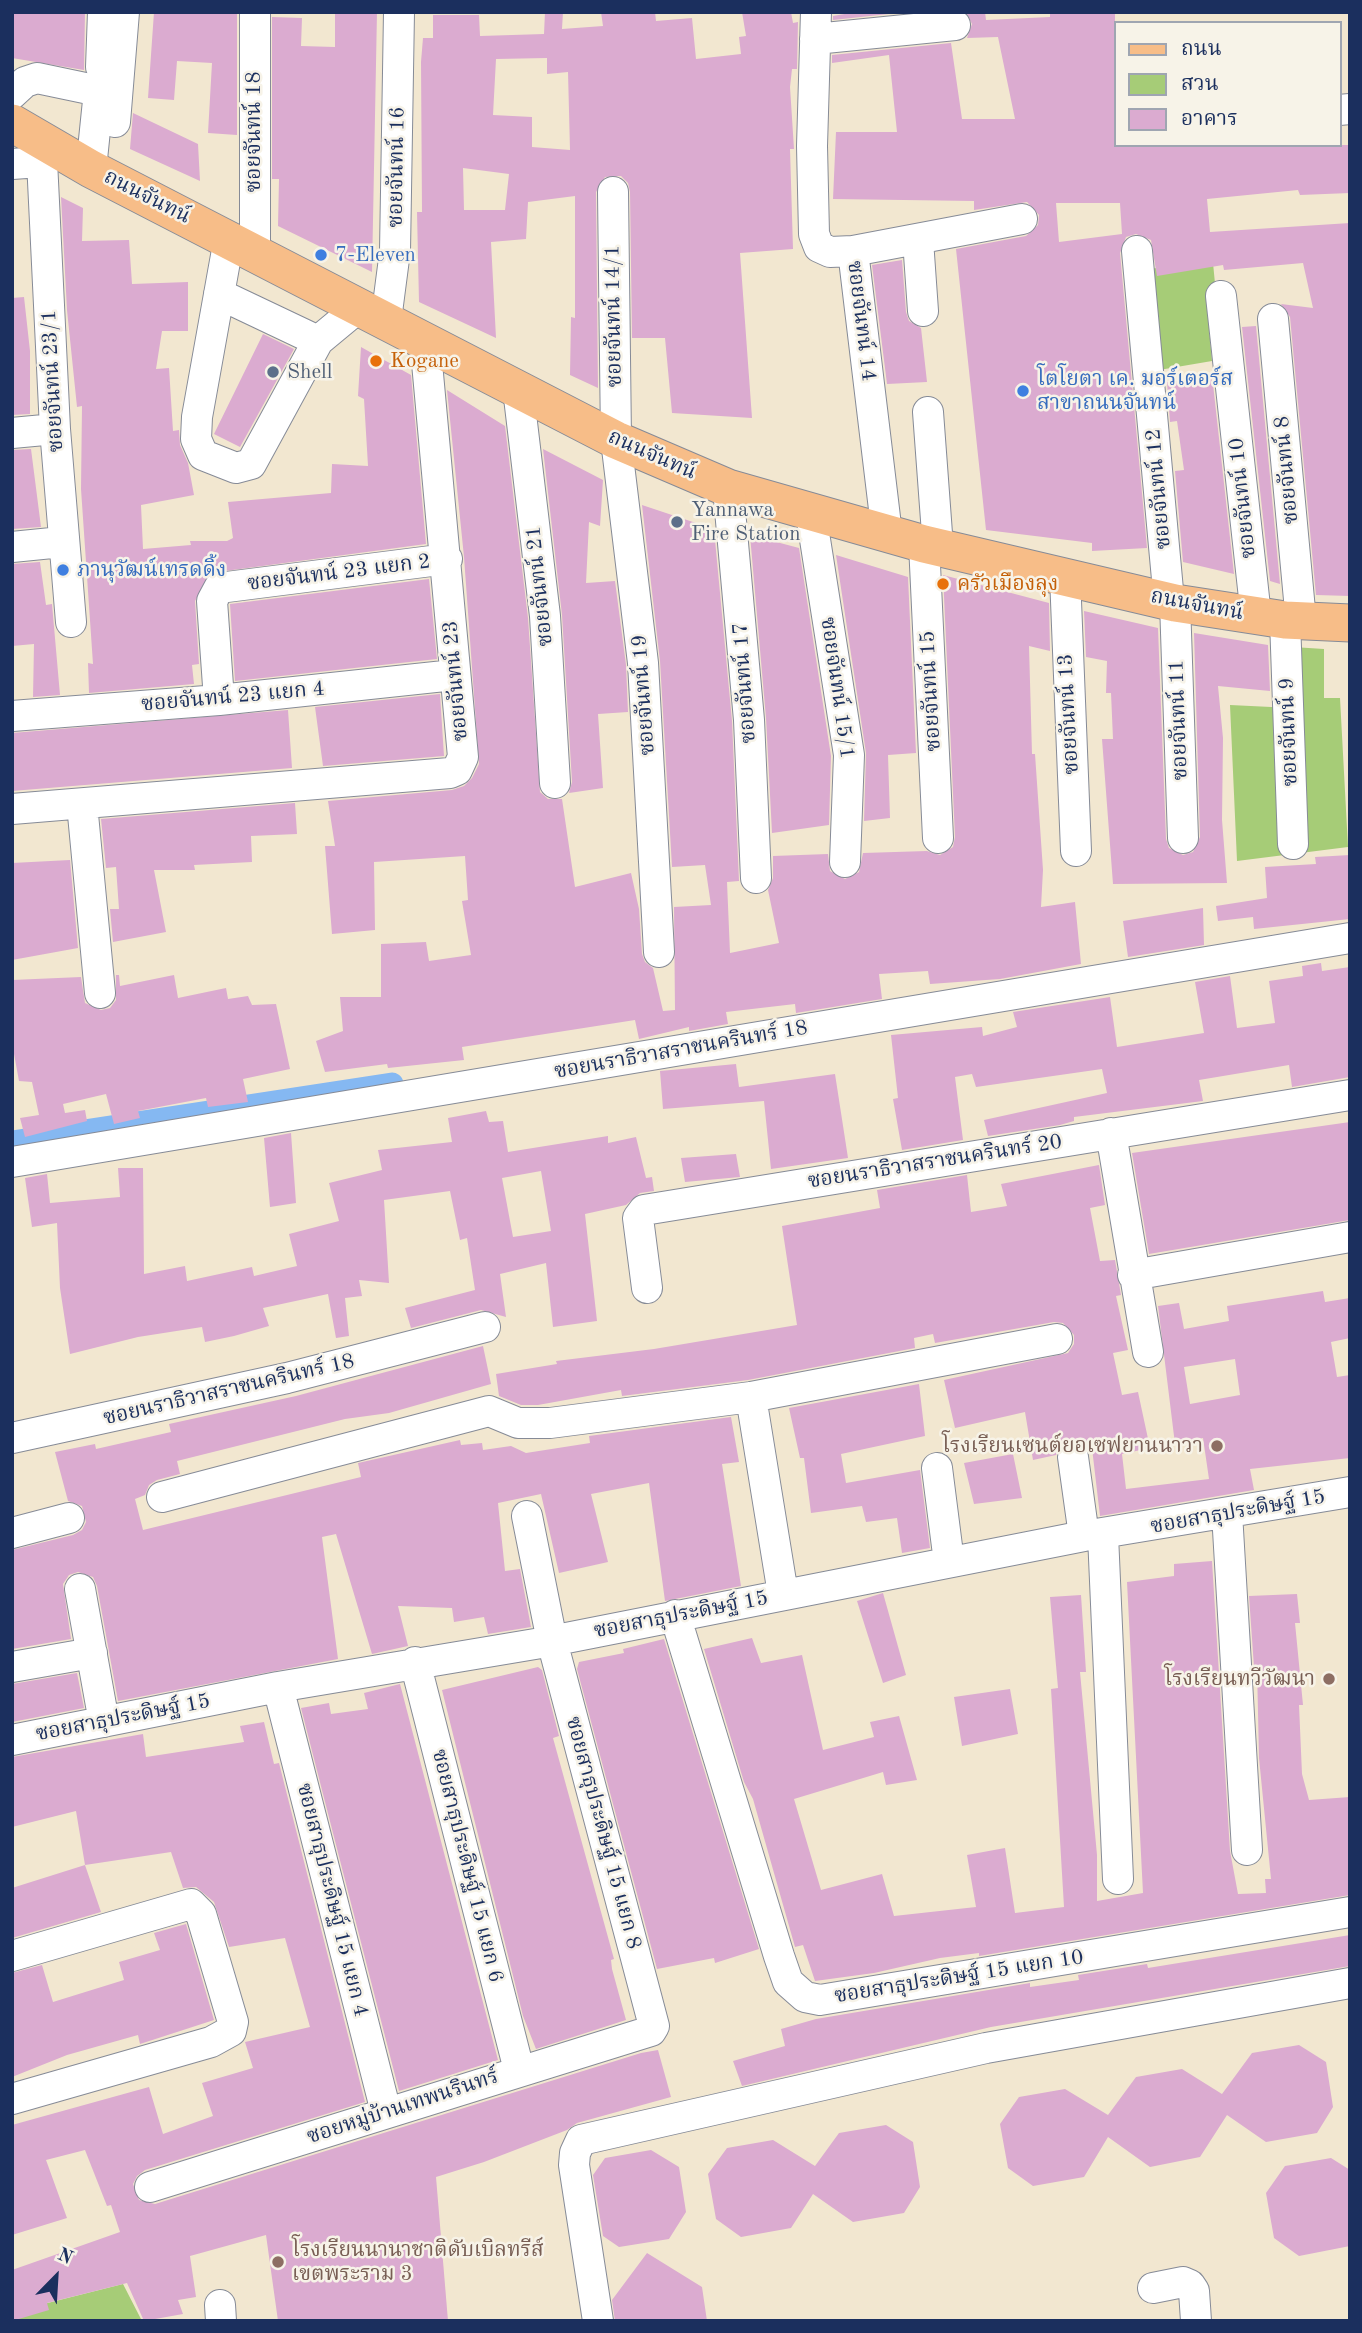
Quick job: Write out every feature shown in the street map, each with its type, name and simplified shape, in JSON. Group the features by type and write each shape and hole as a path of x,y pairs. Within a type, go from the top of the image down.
{"main road":[{"name":"ถนนจันทน์","path":"26,147 101,173 616,440 729,488 811,514 931,546 1172,602 1281,619 1350,623"}],"street":[{"path":"101,173 99,91 103,12"},
{"path":"101,173 124,12"},
{"name":"ซอยจันทน์ 18","path":"255,12 242,246 219,294 197,417 196,439 203,455 236,468 251,464 318,341"},
{"name":"ซอยจันทน์ 16","path":"373,314 395,251 399,12"},
{"path":"815,25 956,25"},
{"name":"ซอยจันทน์ 14","path":"815,25 814,234 819,247 830,252 853,251 887,534"},
{"path":"12,94 25,82 37,78 99,91"},
{"name":"ซอยจันทน์ 23/1","path":"26,147 55,429 62,542 71,622"},
{"name":"ซอยจันทน์ 14/1","path":"613,192 616,440"},
{"path":"853,251 1022,219"},
{"path":"918,240 923,311"},
{"name":"ซอยจันทน์ 12","path":"1137,251 1172,602"},
{"path":"219,294 318,341 373,314"},
{"name":"ซอยจันทน์ 10","path":"1220,296 1281,619"},
{"name":"ซอยจันทน์ 8","path":"1273,319 1281,619"},
{"name":"ซอยจันทน์ 23","path":"12,809 450,773 457,770 463,757 425,341"},
{"name":"ซอยจันทน์ 21","path":"518,389 545,616 555,783"},
{"name":"ซอยจันทน์ 15","path":"928,412 938,838"},
{"path":"12,433 55,429"},
{"name":"ซอยจันทน์ 19","path":"616,440 643,663 659,952"},
{"name":"ซอยจันทน์ 17","path":"729,488 749,720 756,878"},
{"name":"ซอยจันทน์ 15/1","path":"811,514 849,755 845,862"},
{"path":"12,547 62,542"},
{"name":"ซอยจันทน์ 23 แยก 2","path":"219,699 212,601 219,588 447,559"},
{"name":"ซอยจันทน์ 13","path":"1065,576 1076,851"},
{"name":"ซอยจันทน์ 11","path":"1172,602 1183,838"},
{"name":"ซอยจันทน์ 9","path":"1281,619 1293,844"},
{"name":"ซอยจันทน์ 23 แยก 4","path":"12,716 219,699 454,675"},
{"path":"82,804 100,993"},
{"name":"ซอยนราธิวาสราชนครินทร์ 18","path":"12,1162 1350,938"},
{"name":"ซอยนราธิวาสราชนครินทร์ 20","path":"648,1288 638,1218 642,1212 1350,1095"},
{"path":"1111,1133 1132,1275 1147,1352"},
{"path":"1132,1275 1350,1237"},
{"name":"ซอยนราธิวาสราชนครินทร์ 18","path":"12,1438 287,1378 485,1327"},
{"path":"162,1497 489,1411 518,1423 537,1425 751,1396 1057,1339"},
{"path":"751,1396 783,1594"},
{"path":"1073,1457 1094,1536 1118,1879"},
{"path":"937,1468 949,1562"},
{"name":"ซอยสาธุประดิษฐ์ 15","path":"12,1740 278,1687 552,1641 949,1562 1350,1492"},
{"path":"1227,1513 1247,1850"},
{"name":"ซอยสาธุประดิษฐ์ 15 แยก 8","path":"527,1516 552,1641 654,2026"},
{"path":"12,1533 69,1518"},
{"path":"80,1589 104,1722"},
{"name":"ซอยสาธุประดิษฐ์ 15 แยก 10","path":"676,1615 788,1982 805,1997 820,2000 1350,1912"},
{"path":"12,1667 92,1653"},
{"name":"ซอยสาธุประดิษฐ์ 15 แยก 6","path":"415,1662 519,2070"},
{"name":"ซอยสาธุประดิษฐ์ 15 แยก 4","path":"278,1687 386,2112"},
{"path":"12,1956 191,1904 201,1914 233,2022 230,2031 211,2042 12,2099"},
{"path":"598,2321 574,2165 575,2153 581,2140 986,2048 1350,1983"},
{"name":"ซอยหมู่บ้านเทพนรินทร์","path":"150,2187 650,2031 654,2026"},
{"path":"1153,2288 1183,2282 1189,2285 1194,2291 1196,2321"}],"green space":[{"path":"1213,263 1217,304 1207,305 1212,361 1159,370 1146,269"},
{"path":"1293,647 1324,649 1324,698 1340,698 1348,847 1237,861 1230,705 1292,708"},
{"path":"123,2284 142,2321 17,2321 16,2311"}],"building":[{"path":"12,12 85,12 84,70 12,58"},
{"path":"154,12 237,12 237,135 208,133 212,63 177,61 174,100 148,98"},
{"path":"335,12 377,12 372,272 278,226 279,179 272,179 272,17 302,18 301,46 335,47"},
{"path":"545,12 563,12 562,29 603,26 601,12 655,12 656,21 692,18 696,59 741,54 739,37 746,36 742,12 791,12 793,23 798,22 797,69 792,69 790,87 794,149 790,149 793,249 740,253 752,418 672,413 665,338 632,338 630,192 628,183 621,176 605,177 596,192 598,388 570,375 571,317 575,318 575,196 528,202 526,239 491,242 496,338 419,302 417,212 422,212 421,62 423,38 433,38 433,15 479,15 480,36 544,34","holes":["547,58 547,74 568,72 570,150 532,147 532,117 493,115 496,59","463,168 509,174 505,210 464,210"]},
{"path":"856,12 907,12 833,20 833,16"},
{"path":"966,12 985,12 986,20 1050,17 1050,12 1115,12 1114,147 1350,145 1350,193 1300,195 1298,190 1207,199 1210,232 1350,223 1350,596 1316,595 1290,317 1281,304 1313,308 1303,263 1224,270 1223,265 1157,276 1151,240 1136,234 1126,237 1120,253 1147,548 1092,551 1092,543 986,530 956,249 1026,236 1038,225 1039,215 1027,202 974,210 974,201 833,199 836,132 897,132 889,55 832,63 832,55 951,43 962,119 1015,119 998,37 967,38 972,24","holes":["1056,203 1120,203 1122,234 1059,242"]},
{"path":"133,113 198,144 200,181 130,149"},
{"path":"61,197 83,208 82,241 129,240 132,284 188,282 188,331 162,331 156,369 169,368 173,431 179,430 180,445 188,463 194,495 141,505 143,549 191,545 190,541 227,541 233,538 228,502 331,493 332,464 368,466 364,399 358,396 361,347 411,375 426,544 210,573 195,601 199,664 192,665 194,684 89,693 88,663 93,664 81,489 82,406 77,407 67,310"},
{"path":"902,260 906,312 909,321 921,328 927,382 887,384 872,265"},
{"path":"24,297 30,351 30,414 12,415 12,298"},
{"path":"1256,326 1280,584 1270,581 1242,327"},
{"path":"263,334 294,349 240,447 214,434"},
{"path":"1212,375 1234,574 1183,562 1175,471 1184,470 1177,421 1170,422 1167,382"},
{"path":"447,390 505,426 528,618 540,792 548,799 562,799 575,887 631,873 639,909 642,954 645,962 653,968 663,1011 675,1010 674,907 711,905 705,865 672,867 660,661 642,505 714,529 732,721 739,881 727,882 730,953 779,943 768,890 773,878 773,856 828,854 830,871 845,879 859,872 863,853 927,851 940,855 953,847 955,837 943,575 1049,603 1050,651 1029,646 1032,754 1035,754 1043,870 1041,907 1075,902 1081,964 1000,979 930,984 928,971 879,974 882,999 796,1013 795,1004 726,1012 728,1024 689,1031 689,1027 639,1039 635,1020 462,1047 464,1060 388,1068 387,1064 325,1072 316,1041 343,1031 340,997 381,997 381,944 426,942 429,961 471,955 462,901 468,900 465,856 374,862 375,930 332,934 325,846 335,846 328,801 452,790 464,786 472,778 479,764 464,557"},
{"path":"31,449 41,527 12,529 12,450"},
{"path":"543,449 603,480 600,526 589,522 586,583 615,581 626,665 628,712 598,714 603,788 569,793 572,782 562,615"},
{"path":"750,535 799,548 831,756 829,825 772,833 766,718"},
{"path":"836,555 908,577 916,753 888,755 890,818 864,821 866,753"},
{"path":"40,562 46,605 52,604 60,695 33,697 34,644 12,646 12,564"},
{"path":"429,579 437,659 235,681 230,604"},
{"path":"1084,611 1158,628 1166,839 1169,848 1183,855 1193,852 1200,837 1194,633 1268,645 1270,691 1218,686 1223,738 1222,820 1227,883 1113,884 1102,739 1113,739 1111,693 1106,693 1107,661 1086,657"},
{"path":"440,694 444,756 323,766 315,707"},
{"path":"288,710 292,768 12,791 12,733"},
{"path":"295,803 297,834 251,836 252,862 194,865 195,870 154,870 166,932 113,942 110,909 119,909 116,867 106,868 101,819"},
{"path":"1350,855 1350,919 1254,929 1253,917 1218,921 1216,906 1267,898 1265,867 1316,864 1315,857"},
{"path":"70,860 78,948 12,960 12,863"},
{"path":"1203,908 1204,945 1128,957 1123,921"},
{"path":"1321,963 1322,971 1350,967 1350,1077 1292,1087 1289,1065 1199,1080 1203,1101 1074,1117 1074,1121 1060,1125 988,1136 984,1120 1107,1093 1102,1069 976,1087 972,1074 955,1077 963,1140 902,1150 893,1099 898,1098 891,1035 982,1027 983,1036 1017,1027 1013,1012 1110,997 1117,1047 1204,1033 1195,982 1230,976 1237,1028 1275,1023 1269,981 1303,976 1302,966"},
{"path":"116,975 119,975 120,986 174,975 178,998 226,988 228,999 248,996 252,1005 276,1004 290,1069 243,1079 248,1102 208,1107 206,1098 138,1111 140,1118 114,1124 106,1094 63,1104 65,1113 85,1110 87,1121 25,1137 20,1118 39,1115 32,1082 19,1081 12,1043 12,980 81,977 85,1003 101,1010 110,1008 116,1000"},
{"path":"736,1064 739,1087 835,1074 848,1158 771,1169 764,1101 663,1109 660,1071"},
{"path":"486,1111 489,1122 503,1121 508,1152 608,1136 608,1143 636,1137 646,1178 652,1177 654,1191 640,1193 626,1205 585,1214 597,1321 553,1327 546,1263 500,1274 506,1317 481,1310 411,1328 405,1308 475,1290 467,1238 460,1240 450,1191 384,1200 389,1283 359,1280 362,1296 345,1298 349,1336 336,1338 328,1294 263,1308 269,1326 234,1336 205,1342 202,1327 138,1337 70,1354 60,1288 57,1223 32,1227 25,1178 47,1174 50,1203 120,1197 118,1168 143,1168 144,1274 185,1266 187,1281 252,1267 254,1276 297,1266 289,1234 339,1221 329,1183 382,1170 378,1150 452,1142 448,1118","holes":["541,1171 551,1231 513,1237 502,1178"]},
{"path":"1350,1122 1350,1220 1149,1254 1132,1153"},
{"path":"291,1133 296,1203 270,1207 264,1138"},
{"path":"736,1154 740,1177 685,1182 681,1158"},
{"path":"1099,1165 1105,1205 1090,1208 1100,1261 1115,1260 1121,1295 1116,1296 1128,1350 1113,1353 1122,1395 1138,1392 1150,1448 1122,1454 1126,1489 1209,1479 1203,1438 1175,1444 1158,1306 1179,1303 1184,1329 1229,1321 1227,1306 1323,1291 1325,1302 1350,1298 1350,1338 1331,1342 1337,1377 1350,1375 1350,1458 1250,1469 1254,1490 1100,1516 1092,1448 1070,1440 1062,1444 1056,1455 1033,1460 1025,1412 955,1428 944,1380 1068,1353 1074,1344 1074,1335 1063,1323 1054,1322 935,1343 933,1334 914,1338 915,1348 748,1380 622,1396 621,1390 538,1405 521,1405 499,1396 496,1374 557,1364 556,1361 654,1349 797,1325 782,1226 880,1208 877,1190 967,1175 971,1212 1007,1206 1001,1184","holes":["1235,1359 1240,1395 1190,1404 1184,1367"]},
{"path":"483,1346 491,1384 389,1413 345,1419 177,1461 180,1474 157,1480 149,1485 145,1495 135,1499 143,1530 361,1477 358,1463 460,1440 461,1445 482,1443 483,1450 511,1446 526,1453 590,1443 589,1436 731,1417 739,1462 722,1464 741,1586 665,1601 649,1483 591,1494 608,1562 559,1573 541,1494 498,1503 505,1571 520,1569 531,1627 488,1634 484,1617 454,1622 452,1608 398,1606 408,1646 372,1654 336,1534 322,1537 338,1659 118,1701 97,1586 93,1577 78,1572 69,1575 63,1584 71,1639 12,1649 12,1550 73,1535 82,1530 86,1522 82,1506 68,1501 55,1452 95,1444 96,1449 171,1432 169,1424 296,1396"},
{"path":"919,1384 925,1436 841,1454 846,1483 920,1470 930,1548 902,1553 897,1518 866,1522 862,1506 811,1513 804,1458 800,1458 789,1408"},
{"path":"1013,1454 1022,1498 974,1504 964,1463"},
{"path":"1212,1561 1230,1851 1238,1894 1266,1893 1265,1879 1271,1879 1259,1758 1257,1667 1254,1667 1249,1596 1297,1594 1300,1623 1295,1623 1303,1705 1299,1705 1302,1774 1309,1800 1350,1797 1350,1895 979,1956 979,1953 940,1958 874,1973 815,1981 803,1945 795,1947 753,1799 744,1782 704,1649 752,1638 761,1663 802,1655 823,1750 874,1737 870,1722 899,1716 917,1780 886,1785 883,1772 794,1799 821,1890 882,1874 894,1916 976,1907 967,1855 1005,1848 1015,1913 1064,1907 1051,1689 1058,1688 1050,1597 1081,1595 1086,1672 1080,1672 1097,1855 1097,1901 1143,1893 1127,1582 1174,1576 1174,1564"},
{"path":"883,1593 906,1675 883,1683 857,1601"},
{"path":"664,1639 759,1949 715,1963 714,1958 657,1969 577,1669 579,1662 624,1653 623,1649"},
{"path":"538,1667 542,1670 559,1736 553,1738 614,1959 611,1960 612,1969 626,2020 536,2049 523,2016 442,1690"},
{"path":"77,1673 84,1708 12,1722 12,1684"},
{"path":"400,1684 498,2060 399,2091 301,1708 329,1703 331,1714 368,1709 364,1693"},
{"path":"1010,1689 1018,1734 962,1746 954,1697"},
{"path":"264,1722 274,1764 279,1763 365,2102 145,2170 137,2176 133,2184 139,2200 155,2204 641,2053 658,2050 671,2097 577,2123 567,2130 484,2162 436,2177 448,2321 278,2321 266,2235 190,2256 196,2297 178,2300 183,2314 144,2321 127,2283 47,2303 49,2310 12,2321 12,2270 120,2232 111,2205 107,2206 85,2150 46,2160 67,2218 12,2235 12,2125 149,2087 163,2134 213,2116 202,2083 253,2068 245,2042 310,2027 285,1938 229,1947 214,1902 196,1887 183,1888 171,1852 85,1865 76,1811 12,1827 12,1757 143,1734 146,1757 244,1742 240,1726"},
{"path":"85,1865 101,1912 12,1938 12,1888"},
{"path":"186,1924 214,2020 140,2044 138,2035 67,2055 12,2077 12,1973 42,1965 53,2002 124,1980 119,1962 160,1950 154,1933"},
{"path":"1350,1935 1350,1966 991,2027 742,2086 733,2061 785,2046 781,2029 816,2019 1030,1983 1030,1987 1079,1980 1078,1975 1147,1964 1148,1968"},
{"path":"1299,2045 1326,2062 1333,2107 1317,2133 1266,2142 1227,2115 1200,2157 1150,2167 1108,2137 1084,2177 1033,2186 1008,2168 1000,2124 1019,2097 1065,2089 1108,2115 1136,2077 1182,2069 1222,2094 1252,2053"},
{"path":"886,2125 913,2142 920,2187 904,2213 853,2222 813,2194 791,2228 741,2237 716,2219 708,2174 727,2148 773,2140 815,2166 839,2133"},
{"path":"651,2150 679,2167 686,2212 669,2239 619,2247 603,2236 593,2175 605,2158"},
{"path":"1331,2158 1350,2170 1350,2246 1299,2256 1274,2238 1266,2193 1285,2166"},
{"path":"647,2253 702,2287 707,2321 615,2321 612,2300"}],"waterway":[{"path":"12,1142 392,1084"}],"place":[{"name":"7-Eleven","path":"321,255"},
{"name":"Kogane","path":"376,361"},
{"name":"Shell","path":"273,372"},
{"name":"โตโยตา เค. มอร์เตอร์ส สาขาถนนจันทน์","path":"1023,391"},
{"name":"Yannawa Fire Station","path":"677,522"},
{"name":"ภานุวัฒน์เทรดดิ้ง","path":"63,570"},
{"name":"ครัวเมืองลุง","path":"943,584"},
{"name":"โรงเรียนเซนต์ยอเซฟยานนาวา","path":"1217,1446"},
{"name":"โรงเรียนทวีวัฒนา","path":"1329,1679"},
{"name":"โรงเรียนนานาชาติดับเบิลทรีส์ เขตพระราม 3","path":"278,2262"}]}
